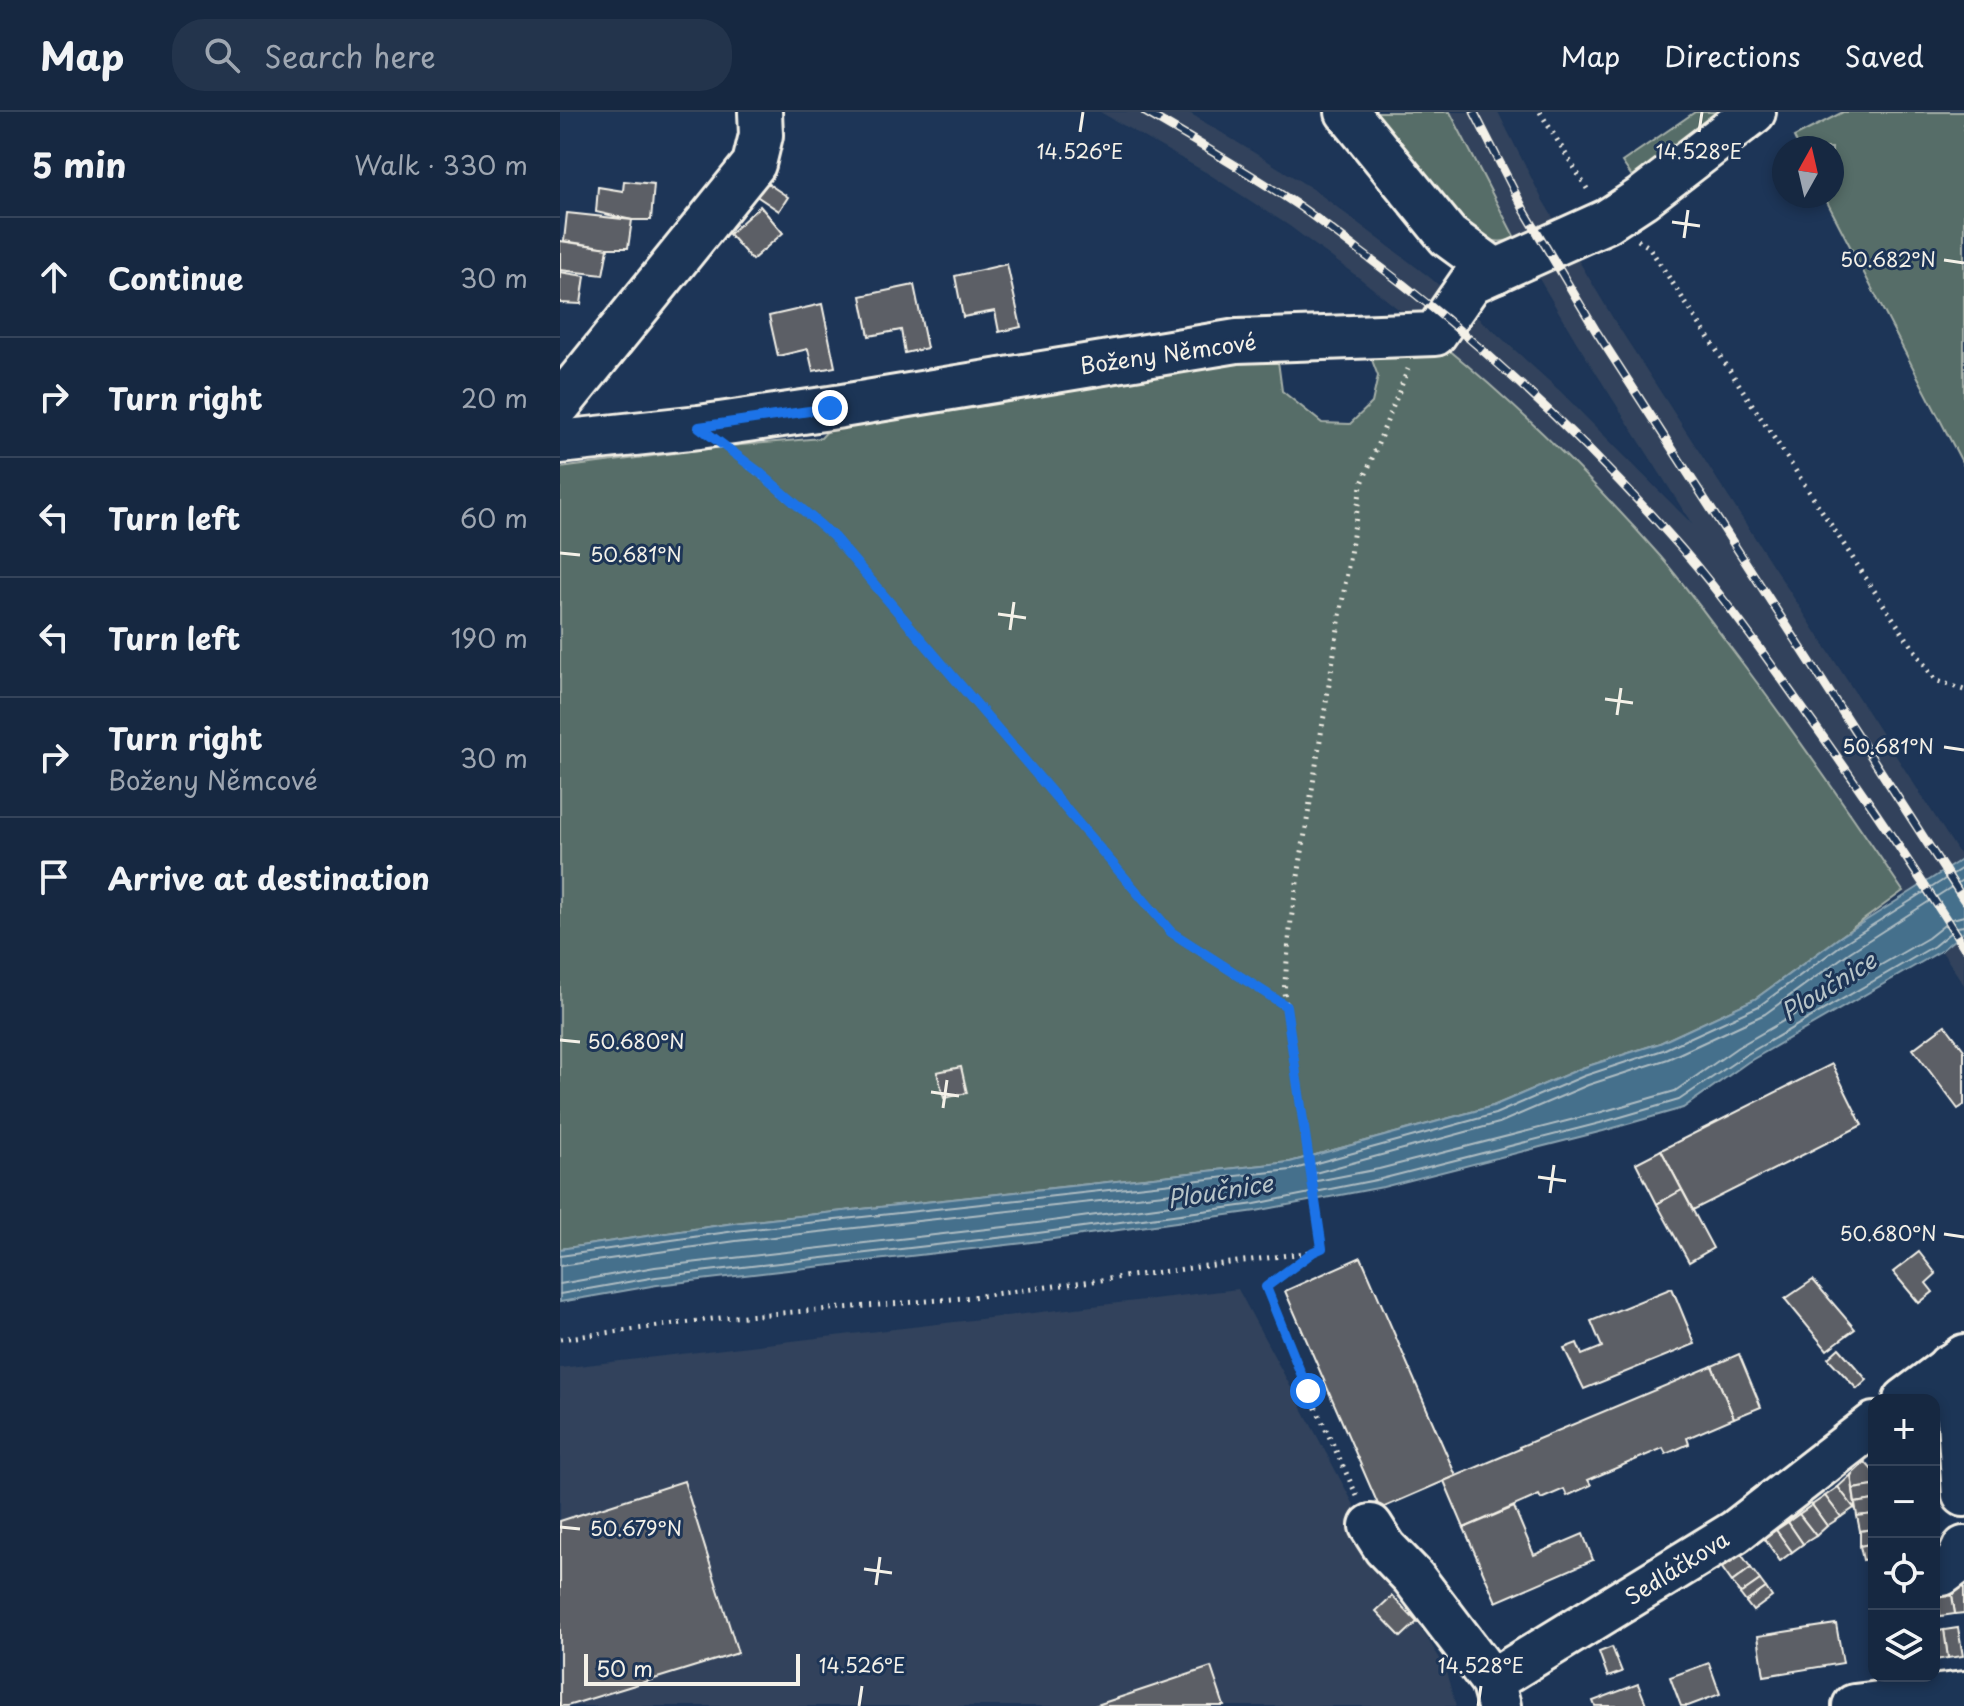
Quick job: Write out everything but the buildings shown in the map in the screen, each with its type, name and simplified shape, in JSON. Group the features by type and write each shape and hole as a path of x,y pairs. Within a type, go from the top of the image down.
{"street":[{"path":"560,404 754,164 761,135 760,112"},
{"path":"1347,112 1448,236 1496,271"},
{"path":"1435,334 1471,282 1607,221 1754,112"},
{"name":"Boženy Němcové","path":"560,442 699,427 830,408 1237,341 1435,334"},
{"path":"1913,1394 1957,1361"},
{"path":"1957,1361 1964,1495"},
{"path":"1940,1450 1959,1421"},
{"name":"Sedláčkova","path":"1495,1694 1735,1532 1868,1429"},
{"path":"1371,1526 1385,1548 1413,1577 1495,1694"},
{"path":"1940,1574 1957,1563 1964,1548"},
{"path":"1854,1706 1964,1693"}],"path":[{"path":"1540,112 1607,221 1649,247 1935,680 1964,690"},
{"path":"1371,1526 1308,1391 1266,1287 1322,1248 1284,992 1291,920 1361,486 1408,370 1435,334"},
{"path":"699,427 759,472 833,536 1171,932 1286,1006"},
{"path":"560,1339 721,1318 964,1298 1313,1252"}],"shaded area":[{"path":"1100,112 1188,112 1313,189 1428,276 1496,333 1560,391 1692,524 1577,343 1515,238 1450,112 1498,112 1542,199 1614,320 1964,861 1964,985 1840,797 1759,684 1661,557 1589,481 1468,365 1362,280 1288,225 1207,173"},
{"path":"1238,1289 1417,1622 1444,1665 1456,1706 560,1706 560,1368"}],"green space":[{"path":"1357,112 1450,112 1515,238 1497,241 1466,233"},
{"path":"1695,112 1732,112 1638,185 1622,162"},
{"path":"1843,112 1964,112 1964,466 1830,208 1844,208 1844,136 1796,136"},
{"path":"1442,344 1500,393 1555,446 1669,567 1797,738 1903,891 1755,999 1660,1043 1582,1068 1493,1106 1290,1162 734,1223 560,1249 560,468 729,446 821,438 834,424 1043,395 1055,379 1264,350 1278,361 1282,391 1322,423 1350,424 1372,403 1378,376 1367,347"}],"water":[{"name":"Ploučnice","path":"1964,858 1964,932 1939,952 1748,1062 1683,1108 1383,1187 1256,1211 1024,1243 657,1285 560,1302 560,1249 734,1223 1290,1162 1493,1106 1582,1068 1660,1043 1755,999 1840,937"}],"railway":[{"path":"1145,112 1299,206 1399,281 1479,347 1593,454 1683,550 1734,614 1820,732 1964,947"},
{"path":"1474,112 1524,210 1596,331 1964,900"}],"route":[{"path":"830,408 699,427 759,472 833,536 1171,932 1286,1006 1322,1248 1266,1287 1308,1391"}]}
